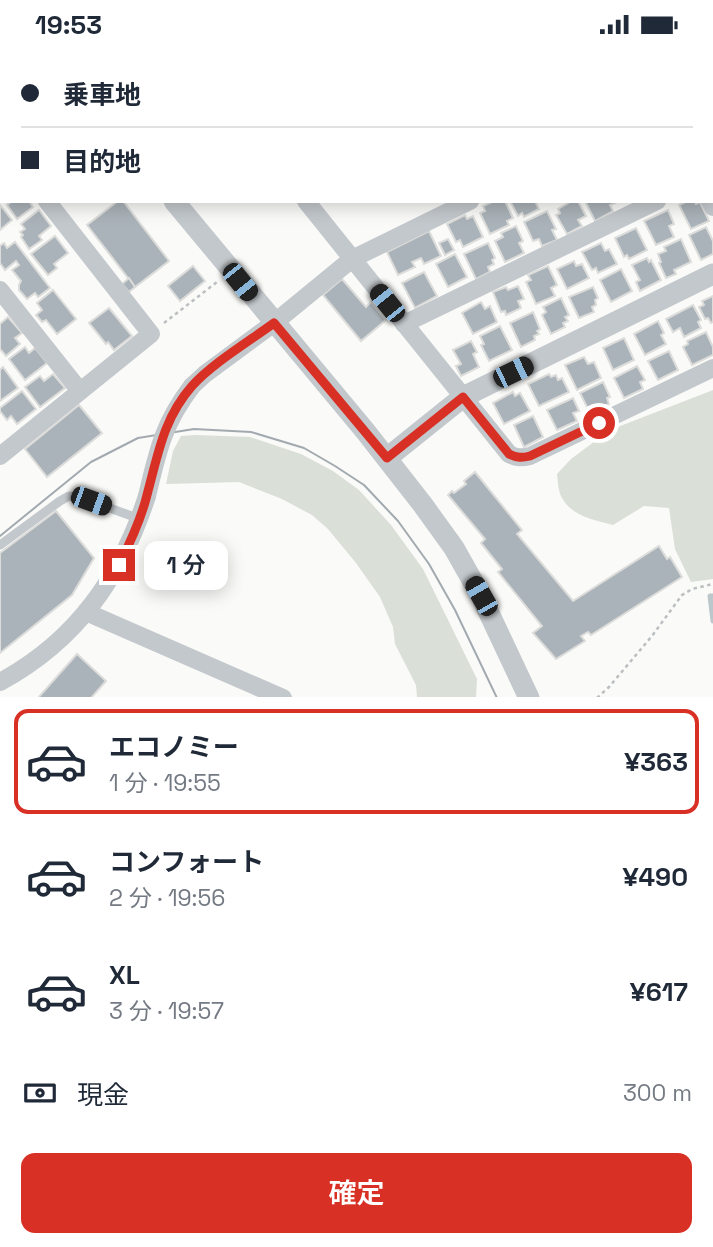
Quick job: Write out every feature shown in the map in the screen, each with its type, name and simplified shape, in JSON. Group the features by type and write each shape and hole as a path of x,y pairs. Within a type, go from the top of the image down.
{"street":[{"path":"4,445 80,391 151,334 49,203"},
{"path":"176,203 424,505 481,596 527,693"},
{"path":"308,203 509,454 523,458 713,368"},
{"path":"0,682 41,656 65,635 104,589 131,543 133,516 147,496 159,446 168,422 192,386 352,259 466,203"},
{"path":"404,324 653,203"},
{"path":"387,458 463,397 713,274"},
{"path":"0,290 80,391"},
{"path":"86,612 282,697"}],"lane":[{"path":"0,545 69,496 133,516"}],"path":[{"path":"151,334 219,280"},
{"path":"598,697 610,687 652,636 682,594 713,584"}],"shaded area":[{"path":"713,390 713,579 691,582 675,549 669,508 644,506 613,525 591,519 566,504 560,492 557,474 571,459 610,430"},
{"path":"181,436 250,437 301,454 333,471 359,490 391,525 423,569 477,679 476,697 417,697 416,685 395,644 393,627 380,597 328,529 312,515 282,499 239,482 166,484 173,451"}],"building":[{"path":"30,203 33,207 17,219 7,205"},
{"path":"115,203 125,203 169,261 135,287 87,225"},
{"path":"490,203 506,203 513,218 507,221 509,225 490,234 480,213 485,211 483,206"},
{"path":"511,203 536,203 539,209 524,217 522,213 518,216"},
{"path":"568,203 579,203 586,216 578,220 582,226 567,234 556,215 560,213 558,209"},
{"path":"586,203 615,203 610,205 613,211 595,221"},
{"path":"700,203 709,221 691,229 679,205"},
{"path":"0,205 12,220 0,230"},
{"path":"39,210 51,226 39,236 42,240 29,249 21,237 23,235 20,232 25,229 21,224"},
{"path":"668,210 674,224 669,226 674,237 656,245 644,221"},
{"path":"547,211 556,229 552,230 557,240 542,246 539,239 533,241 524,222"},
{"path":"465,215 467,219 473,216 483,237 463,247 460,240 456,242 447,224"},
{"path":"516,226 523,241 519,243 524,253 505,262 495,241 503,237 501,233"},
{"path":"706,227 713,241 713,254 701,260 689,235"},
{"path":"636,228 647,250 629,259 627,255 624,257 615,238"},
{"path":"429,231 441,256 424,264 421,258 412,262 415,267 398,275 387,252"},
{"path":"55,236 68,253 54,264 57,268 48,275 31,254"},
{"path":"448,239 454,250 445,255 439,243"},
{"path":"681,239 691,262 674,270 676,274 666,278 658,254 666,251 664,247"},
{"path":"15,242 50,288 38,297 35,293 27,299 19,290 21,281 12,270 19,265 16,261 5,270 0,263 0,246 4,243 7,248"},
{"path":"488,243 495,258 492,260 494,264 488,267 490,272 476,279 464,254"},
{"path":"601,243 605,251 609,249 617,264 598,273 596,268 592,270 582,252"},
{"path":"455,254 467,277 448,287 436,264"},
{"path":"647,258 649,262 651,260 661,280 640,291 636,282 640,280 632,265"},
{"path":"574,261 576,266 582,264 589,278 567,289 557,269"},
{"path":"193,266 205,281 180,301 168,286"},
{"path":"548,266 557,285 551,288 555,296 536,304 526,282 531,280 528,275"},
{"path":"621,269 632,291 611,302 600,280"},
{"path":"424,272 437,296 415,308 402,283"},
{"path":"129,278 135,287 129,292 122,284"},
{"path":"342,279 366,307 371,302 386,320 361,341 323,295"},
{"path":"518,286 524,299 518,301 521,308 506,315 505,311 501,312 493,292"},
{"path":"593,287 598,298 595,300 596,305 592,307 594,312 579,318 569,297"},
{"path":"53,290 76,319 57,334 46,320 42,322 36,315 42,310 37,303"},
{"path":"713,296 711,323 708,318 705,319 699,307 704,305 702,301"},
{"path":"561,298 569,315 565,317 568,321 563,323 565,327 551,334 542,315 546,312 543,307"},
{"path":"481,302 485,309 490,306 497,322 473,334 462,313"},
{"path":"693,305 701,320 698,322 701,328 684,337 680,328 673,332 666,319"},
{"path":"109,308 132,336 114,350 89,323"},
{"path":"533,312 540,329 537,331 539,334 534,336 535,340 521,347 510,323"},
{"path":"8,317 22,333 15,338 20,344 6,356 0,349 0,324"},
{"path":"658,321 666,344 645,355 634,334"},
{"path":"500,326 512,350 489,361 481,345 484,344 480,336"},
{"path":"706,332 713,347 713,355 692,365 683,347 688,344 687,341"},
{"path":"624,338 634,360 613,370 603,348"},
{"path":"471,341 477,352 473,354 479,367 461,376 456,366 461,364 453,350"},
{"path":"25,347 29,353 35,348 47,363 25,380 9,359"},
{"path":"669,351 678,370 658,380 648,361"},
{"path":"584,357 588,364 594,362 601,378 577,390 565,365"},
{"path":"637,366 645,380 640,382 643,389 624,398 614,378"},
{"path":"3,367 18,388 0,401 0,370"},
{"path":"53,374 65,388 40,407 25,387 40,376 44,381"},
{"path":"549,374 551,377 556,375 558,380 562,378 569,392 539,406 528,384"},
{"path":"603,382 610,397 607,398 609,404 590,413 580,393"},
{"path":"22,391 36,409 17,424 11,416 7,420 0,408"},
{"path":"513,392 515,396 520,393 530,411 504,424 493,403"},
{"path":"573,398 579,411 573,413 577,421 557,430 547,410"},
{"path":"79,405 102,433 47,477 25,449"},
{"path":"533,416 543,437 524,447 514,425"},
{"path":"475,472 522,530 517,534 573,601 659,546 667,559 670,557 682,577 591,635 588,632 581,636 585,641 556,659 533,633 542,626 498,572 502,569 481,543 485,539 448,495 466,484 464,481"},
{"path":"56,511 94,558 72,595 0,653 0,553"},
{"path":"77,654 106,681 92,697 39,697"}],"waterway":[{"path":"713,596 710,596 713,621"}],"tram line":[{"path":"0,536 91,462 138,438 194,429 251,432 304,448 364,485 398,521 429,564 455,610 497,697"}],"route":[{"path":"119,565 140,519 159,446 178,405 205,374 274,323 387,458 463,397 514,457 530,456 599,423"}]}
